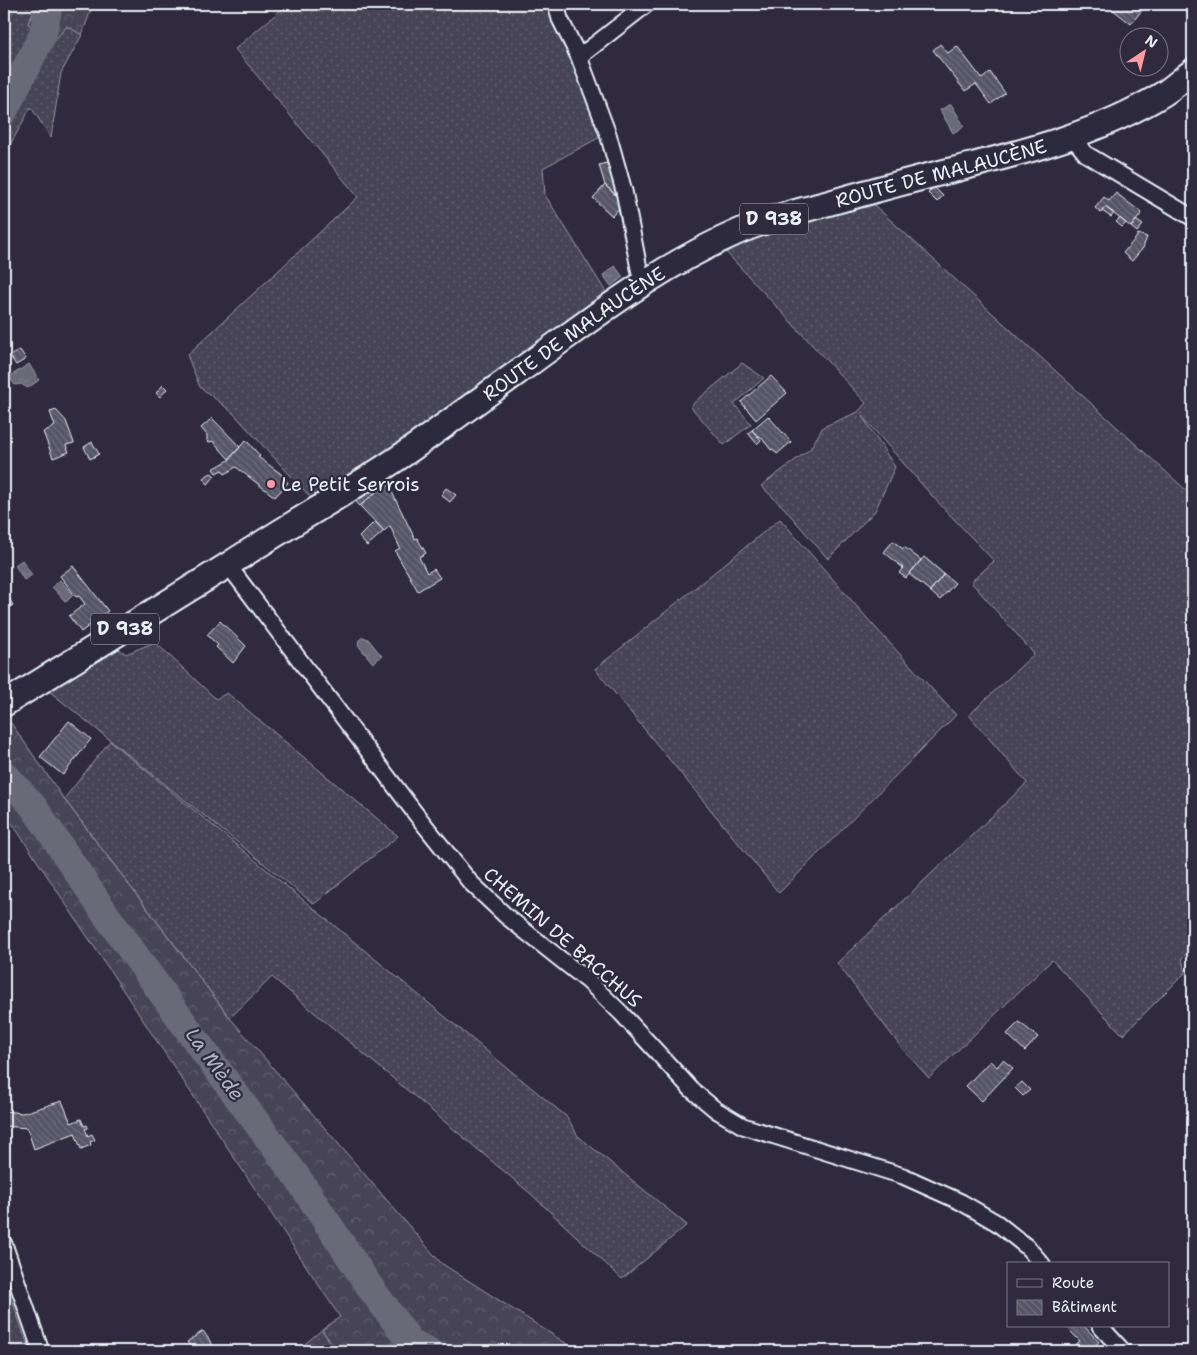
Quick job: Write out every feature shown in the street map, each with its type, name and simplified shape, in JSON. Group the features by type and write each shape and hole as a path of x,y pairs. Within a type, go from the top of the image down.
{"main road":[{"name":"ROUTE DE MALAUCÈNE","path":"4,704 368,478 410,450 603,310 642,284 706,247 742,230 778,217 1072,137 1134,111 1165,93 1193,70"}],"street":[{"path":"556,4 560,19 579,57 608,134 624,191 642,284"},
{"path":"579,57 647,4"},
{"path":"1072,137 1086,154 1193,218"},
{"name":"CHEMIN DE BACCHUS","path":"228,565 415,813 470,882 506,916 588,981 621,1012 692,1090 716,1110 743,1126 903,1176 961,1202 997,1223 1027,1247 1040,1262"},
{"path":"4,1244 41,1351"},
{"path":"1102,1328 1122,1351"}],"green space":[{"path":"4,4 38,4 28,23 47,48 67,25 82,35 61,73 51,138 31,107 4,156"},
{"path":"38,4 93,4 82,35 67,26 47,49 28,23"},
{"path":"288,4 550,4 574,59 602,136 543,168 545,195 609,297 315,502 232,412 200,387 187,355 358,197 235,49"},
{"path":"874,205 1188,492 1193,487 1193,947 1182,958 1185,973 1123,1035 1052,960 929,1078 904,1051 837,963 1027,783 969,715 1034,654 971,582 994,561 933,497 862,416 895,467 875,511 828,559 784,508 761,486 810,449 823,427 858,412 866,403 725,251 777,229"},
{"path":"742,363 764,378 734,404 751,424 724,445 690,406"},
{"path":"780,519 874,626 956,715 779,893 595,669"},
{"path":"155,642 216,699 227,693 398,836 314,904 49,691 119,649 126,654"},
{"path":"11,723 64,799 230,1018 441,1263 578,1351 337,1351 322,1330 340,1317 4,811 4,728"},
{"path":"110,741 567,1117 578,1136 687,1225 622,1279 531,1194 272,977 230,1018 64,799"},
{"path":"4,1278 30,1351 4,1351"},
{"path":"322,1330 337,1351 296,1351"}],"water":[{"path":"951,104 964,126 953,133 940,110"},
{"path":"615,266 623,277 611,286 603,275"},
{"path":"29,364 39,380 28,388 21,384 15,385 9,377"},
{"path":"22,560 32,575 24,580 15,565"},
{"path":"60,580 73,595 66,602 52,587"},
{"path":"363,637 368,639 382,656 373,663 358,645 359,640"}],"building":[{"path":"1106,4 1135,4 1142,10 1131,24"},
{"path":"940,44 948,53 957,46 982,79 990,72 1005,93 991,104 976,84 965,91 933,50"},
{"path":"610,162 624,203 605,185 599,165"},
{"path":"605,185 624,203 612,216 593,198"},
{"path":"934,187 943,196 937,202 928,193"},
{"path":"1116,193 1142,213 1131,227 1105,207 1101,213 1095,208 1104,197 1109,201"},
{"path":"1105,207 1114,213 1111,217 1102,211"},
{"path":"1120,218 1126,223 1122,227 1116,222"},
{"path":"1136,220 1143,225 1137,232 1131,227"},
{"path":"1138,234 1147,237 1143,248 1132,261 1123,253"},
{"path":"20,350 26,359 16,365 10,356"},
{"path":"771,376 787,393 756,420 741,402"},
{"path":"163,385 167,389 160,397 156,393"},
{"path":"56,410 66,421 74,443 66,445 69,452 53,458 43,432 55,426 50,412"},
{"path":"768,416 791,442 777,454 752,430"},
{"path":"212,418 240,447 229,459 213,441 207,441 207,435 201,428"},
{"path":"752,430 761,440 757,444 748,433"},
{"path":"246,440 260,456 258,457 280,473 288,483 275,497 236,467 225,474 222,470 216,473 213,469 229,460"},
{"path":"92,442 99,454 90,459 84,447"},
{"path":"211,473 215,476 208,484 203,478"},
{"path":"386,481 360,506 354,500"},
{"path":"387,482 415,539 417,538 426,553 419,557 427,573 434,569 440,578 418,591 395,551 400,548 390,526 384,531 360,506"},
{"path":"446,488 456,495 450,502 441,495"},
{"path":"375,521 384,531 367,546 359,537"},
{"path":"893,541 921,560 906,578 899,573 903,568 884,552"},
{"path":"924,557 944,574 930,591 909,574"},
{"path":"73,566 108,611 81,632 69,616 85,604 79,596 76,597 60,576"},
{"path":"944,574 955,583 940,600 930,591"},
{"path":"4,593 13,605 4,612"},
{"path":"220,621 246,646 233,663 216,647 218,645 207,635"},
{"path":"69,721 91,739 63,775 40,757"},
{"path":"1019,1022 1038,1037 1025,1051 1007,1034"},
{"path":"1003,1060 1013,1068 982,1101 966,1086 990,1061 997,1067"},
{"path":"1022,1082 1030,1090 1023,1096 1015,1088"},
{"path":"62,1101 71,1123 81,1119 84,1126 87,1125 88,1128 85,1129 88,1136 92,1134 95,1140 90,1142 91,1145 81,1149 75,1133 34,1149 27,1128 4,1126 4,1111 23,1113"},
{"path":"1067,1328 1086,1328 1099,1342 1089,1351 1079,1351 1074,1346 1080,1341"},
{"path":"203,1331 217,1351 194,1351 187,1342"}],"waterway":[{"name":"La Mède","path":"4,111 43,34 49,4"},
{"name":"La Mède","path":"4,774 33,806 107,916 297,1177 372,1290 411,1343 428,1351"}],"place":[{"name":"Le Petit Serrois","path":"271,484"}]}
